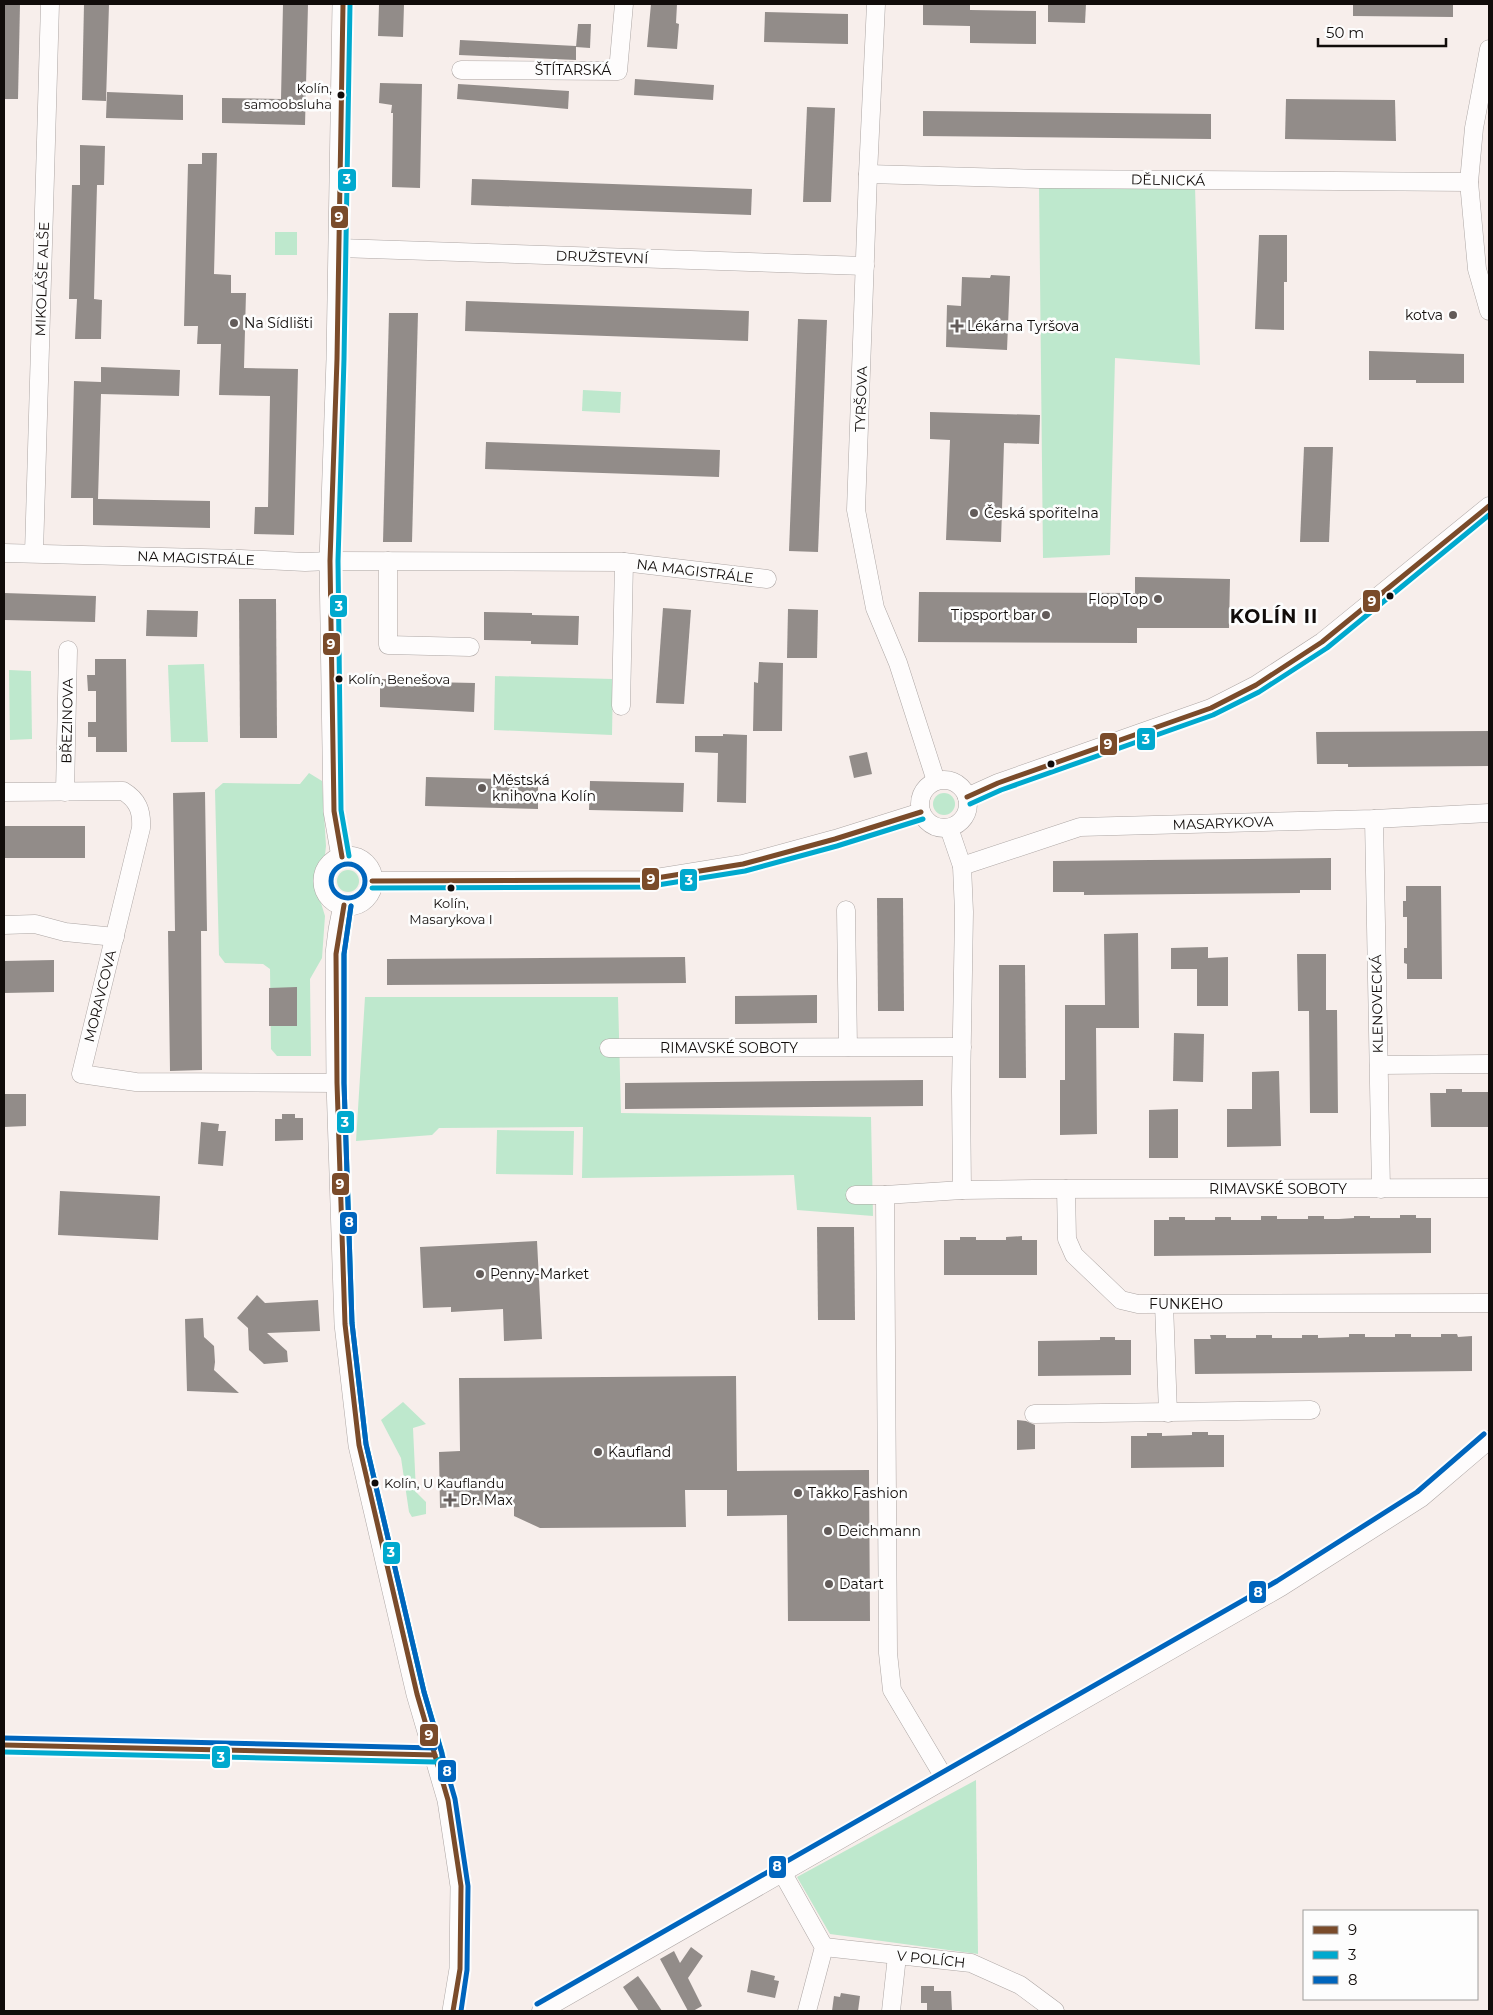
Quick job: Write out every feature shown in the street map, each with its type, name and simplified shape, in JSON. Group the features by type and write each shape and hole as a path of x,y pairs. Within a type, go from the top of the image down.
{"street":[{"name":"MIKOLÁŠE ALŠE","path":"34,553 50,4"},
{"path":"342,857 334,811 330,561 339,248 343,4"},
{"name":"ŠTÍTARSKÁ","path":"461,70 618,71 624,4"},
{"name":"TYRŠOVA","path":"876,4 856,510 875,608 898,663 936,781"},
{"path":"1489,49 1474,128 1469,182 1477,269 1489,311"},
{"name":"DĚLNICKÁ","path":"868,174 1040,178 1469,182"},
{"name":"DRUŽSTEVNÍ","path":"339,248 865,266"},
{"path":"967,796 998,783 1212,708 1256,685 1322,642 1489,506"},
{"name":"NA MAGISTRÁLE","path":"4,553 305,562 624,562 767,579"},
{"path":"388,561 388,645 470,647"},
{"name":"NA MAGISTRÁLE","path":"621,706 624,562"},
{"name":"BŘEZINOVA","path":"65,792 68,650"},
{"path":"936,781 951,781 963,790 967,796 966,812 962,819 949,828 935,826 924,818 921,812 920,797 929,785 936,781"},
{"name":"MORAVCOVA","path":"4,792 123,791 138,804 141,815 141,828 81,1074 136,1082 337,1083"},
{"path":"372,881 644,880 743,864 835,839 921,812"},
{"name":"MASARYKOVA","path":"962,866 1080,827 1374,819 1489,813"},
{"name":"KLENOVECKÁ","path":"1374,819 1381,1188"},
{"path":"949,828 962,866 964,912 962,1190"},
{"path":"342,857 357,858 363,862 371,874 372,881 371,888 363,900 344,905 327,894 323,882 324,875 331,864 342,857"},
{"path":"344,905 336,954 337,1083 345,1324 359,1446 417,1694 448,1800 461,1886 460,1969 453,2011"},
{"path":"846,910 848,1047"},
{"path":"4,924 35,924 65,932 115,937"},
{"name":"RIMAVSKÉ SOBOTY","path":"609,1048 962,1047"},
{"path":"1378,1065 1489,1064"},
{"name":"RIMAVSKÉ SOBOTY","path":"1066,1189 1489,1188"},
{"path":"855,1195 885,1196 962,1190 1066,1189"},
{"name":"FUNKEHO","path":"1066,1189 1067,1239 1074,1255 1121,1300 1138,1304 1489,1304"},
{"path":"885,1196 888,1653 892,1690 946,1779"},
{"path":"1164,1304 1168,1413"},
{"path":"1034,1414 1311,1410"},
{"path":"541,2011 1282,1587 1422,1498 1489,1440"},
{"path":"4,1745 435,1755"},
{"path":"782,1872 824,1947 807,2011"},
{"name":"V POLÍCH","path":"824,1947 970,1963 1020,1985 1054,2011"},
{"path":"891,2011 897,1956"}],"green space":[{"path":"1039,184 1195,186 1200,365 1115,358 1110,555 1043,558"},
{"path":"275,232 297,232 297,255 275,255"},
{"path":"583,390 621,392 620,413 582,411"},
{"path":"204,664 208,742 171,742 168,665"},
{"path":"9,670 31,671 32,739 10,740"},
{"path":"495,676 613,679 612,735 494,730"},
{"path":"309,773 322,781 326,846 325,855 317,867 314,880 325,916 322,958 310,979 311,1056 277,1056 271,1049 270,969 263,964 225,963 219,955 215,790 223,783 300,784"},
{"path":"940,793 948,793 955,800 955,808 948,815 940,815 933,808 933,800"},
{"path":"348,870 356,873 359,881 356,889 348,892 340,889 337,881 340,873"},
{"path":"365,997 618,997 621,1113 871,1117 873,1216 797,1210 794,1175 582,1178 583,1127 439,1128 432,1135 356,1141"},
{"path":"497,1130 574,1131 573,1175 496,1174"},
{"path":"403,1402 426,1424 413,1428 416,1492 426,1502 426,1514 412,1517 409,1512 401,1458 381,1420"},
{"path":"976,1780 978,1954 830,1934 797,1877"}],"building":[{"path":"4,4 20,4 18,99 4,99"},
{"path":"84,4 109,4 106,101 82,100"},
{"path":"283,4 308,4 305,125 222,123 222,98 281,99"},
{"path":"379,4 404,4 403,37 378,36"},
{"path":"651,4 677,4 676,23 679,24 677,49 647,47"},
{"path":"923,4 970,4 970,10 1036,11 1036,44 970,43 970,26 923,25"},
{"path":"1048,4 1086,4 1085,23 1048,22"},
{"path":"1353,4 1453,4 1453,17 1353,16"},
{"path":"765,12 848,14 848,44 764,42"},
{"path":"578,24 591,24 590,48 576,47"},
{"path":"460,40 576,46 576,60 459,55"},
{"path":"635,79 714,85 713,100 634,95"},
{"path":"380,83 422,84 420,188 392,187 393,113 391,113 392,105 379,103"},
{"path":"458,84 569,91 568,109 457,99"},
{"path":"107,92 183,95 183,120 106,118"},
{"path":"1286,99 1395,100 1396,141 1285,139"},
{"path":"807,107 835,108 831,202 803,202"},
{"path":"923,111 1211,114 1211,139 923,136"},
{"path":"80,145 105,146 104,185 97,185 94,299 102,300 101,339 75,339 77,299 69,299 72,185 80,185"},
{"path":"202,153 217,153 214,274 231,275 231,293 246,293 244,368 298,369 294,535 254,534 255,507 268,507 270,396 219,395 221,344 197,344 198,326 184,326 188,164 202,164"},
{"path":"472,179 752,189 751,215 471,205"},
{"path":"1259,235 1287,235 1287,282 1284,282 1284,330 1255,329"},
{"path":"991,275 1010,276 1007,350 946,347 947,305 961,306 962,277 990,278"},
{"path":"466,301 749,311 748,341 465,331"},
{"path":"389,313 418,313 412,542 383,542"},
{"path":"798,319 827,320 818,552 789,551"},
{"path":"1369,351 1464,354 1464,383 1416,383 1416,380 1369,380"},
{"path":"101,367 180,370 179,396 101,394 98,499 210,501 210,528 93,525 93,498 71,498 74,381 101,382"},
{"path":"930,412 1040,415 1039,444 1004,443 1001,542 946,540 950,440 930,439"},
{"path":"486,442 720,450 719,477 485,469"},
{"path":"1304,447 1333,447 1329,542 1300,542"},
{"path":"1135,577 1230,579 1229,628 1137,628 1137,643 918,642 919,592 1135,593"},
{"path":"4,593 96,596 95,622 4,620"},
{"path":"239,599 276,599 277,738 240,738"},
{"path":"663,608 691,610 684,704 656,703"},
{"path":"788,609 818,610 817,658 787,658"},
{"path":"147,610 198,611 197,637 146,636"},
{"path":"484,612 579,616 578,645 484,640"},
{"path":"95,659 126,659 127,752 96,752 96,737 88,737 88,722 96,722 96,691 88,691 87,675 95,675"},
{"path":"759,662 783,663 782,731 753,731 754,682 758,683"},
{"path":"380,679 475,683 474,712 380,707"},
{"path":"1489,731 1489,766 1348,767 1348,764 1317,764 1316,732"},
{"path":"723,734 747,735 746,803 717,802 718,753 695,752 695,736 723,736"},
{"path":"867,752 872,774 854,778 849,756"},
{"name":"Městská knihovna Kolín","path":"426,777 538,780 538,809 425,806"},
{"path":"590,781 684,783 683,812 589,810"},
{"path":"205,792 207,931 201,931 202,1070 170,1071 168,931 175,931 173,793"},
{"path":"4,826 85,826 85,858 4,858"},
{"path":"1331,858 1331,890 1300,890 1300,893 1084,895 1084,892 1053,892 1053,861"},
{"path":"1406,886 1441,886 1442,979 1407,979 1404,948 1407,948 1407,917 1403,917 1403,901 1406,901"},
{"path":"877,898 903,898 904,1011 878,1011"},
{"path":"1138,933 1139,1028 1096,1028 1097,1134 1060,1135 1060,1080 1065,1080 1065,1005 1105,1005 1104,934"},
{"path":"1208,947 1208,958 1228,957 1228,1006 1197,1006 1197,969 1171,969 1171,948"},
{"path":"1297,954 1326,954 1326,1010 1337,1010 1338,1113 1310,1113 1309,1011 1298,1011"},
{"path":"685,957 686,983 387,985 387,959"},
{"path":"54,960 54,992 4,993 4,961"},
{"path":"999,965 1025,965 1026,1078 999,1078"},
{"path":"297,987 297,1026 269,1026 269,988"},
{"path":"817,995 817,1023 735,1024 735,996"},
{"path":"1174,1033 1204,1034 1203,1082 1173,1081"},
{"path":"1279,1071 1281,1146 1227,1147 1227,1109 1252,1109 1252,1072"},
{"path":"923,1080 923,1106 625,1109 625,1083"},
{"path":"1446,1089 1462,1089 1462,1092 1489,1092 1489,1127 1431,1127 1430,1093 1446,1093"},
{"path":"4,1094 26,1094 26,1126 4,1127"},
{"path":"1178,1109 1178,1158 1149,1158 1149,1110"},
{"path":"282,1114 295,1114 295,1118 303,1118 303,1140 275,1141 275,1119 282,1119"},
{"path":"201,1122 219,1124 218,1131 226,1131 223,1166 198,1164"},
{"path":"60,1191 160,1196 158,1240 58,1235"},
{"path":"1400,1215 1416,1215 1416,1218 1431,1218 1431,1253 1154,1256 1154,1220 1169,1220 1169,1217 1185,1217 1185,1220 1215,1220 1215,1217 1231,1217 1231,1220 1261,1220 1261,1216 1277,1216 1277,1219 1308,1219 1308,1216 1324,1216 1324,1219 1339,1219 1354,1218 1354,1216 1400,1218"},
{"path":"817,1227 854,1227 855,1320 818,1320"},
{"path":"1022,1236 1022,1240 1037,1240 1037,1275 944,1275 944,1240 976,1237 976,1240 1006,1240 1006,1237"},
{"name":"Penny-Market","path":"537,1241 542,1339 504,1341 503,1309 451,1312 451,1307 423,1308 420,1247"},
{"path":"257,1295 265,1303 318,1300 320,1331 267,1333 287,1351 288,1362 264,1364 249,1350 248,1328 237,1318"},
{"path":"203,1318 204,1337 214,1346 214,1370 239,1393 187,1391 185,1319"},
{"path":"1349,1334 1365,1334 1365,1337 1395,1337 1395,1334 1411,1334 1411,1337 1441,1337 1441,1334 1457,1334 1458,1337 1472,1336 1472,1371 1195,1374 1194,1339 1211,1339 1210,1335 1226,1335 1226,1338 1256,1338 1256,1335 1272,1335 1272,1338 1302,1338 1302,1335 1318,1335 1318,1338 1349,1337"},
{"path":"1100,1337 1115,1337 1115,1340 1131,1340 1131,1375 1038,1376 1038,1341 1100,1340"},
{"name":"Kaufland","path":"736,1376 737,1471 869,1470 870,1621 788,1621 787,1515 727,1516 727,1490 685,1490 686,1527 540,1528 514,1516 514,1504 460,1505 460,1507 440,1508 439,1452 460,1451 459,1378"},
{"path":"1017,1420 1035,1425 1035,1449 1017,1450"},
{"path":"1192,1432 1224,1435 1224,1467 1131,1468 1131,1436 1147,1436 1147,1433 1162,1433 1162,1436 1192,1435"},
{"path":"691,1947 703,1956 688,1978 702,2006 693,2011 688,2011 660,1959 674,1951 680,1963"},
{"path":"751,1970 775,1976 774,1980 779,1981 775,1998 747,1992"},
{"path":"638,1976 662,2011 639,2011 623,1987"},
{"path":"921,1986 934,1986 934,1991 951,1991 952,2011 927,2011 927,2003 921,2003"},
{"path":"841,1993 860,1996 858,2011 832,2011 834,1996 840,1997"}],"transit line":[{"name":"9","path":"342,857 334,811 330,561 337,359 343,4"},
{"name":"3","path":"349,856 341,810 338,561 344,359 350,4"},
{"name":"9","path":"967,797 998,783 1211,708 1256,685 1322,642 1489,506"},
{"name":"3","path":"970,804 1001,790 1213,715 1259,692 1327,648 1489,515"},
{"name":"9","path":"372,881 644,880 743,864 835,839 921,812"},
{"name":"3","path":"372,888 645,887 745,871 837,846 923,819"},
{"name":"8","path":"348,864 360,869 365,881 360,893 348,898 336,893 331,881 336,869 348,864"},
{"name":"9","path":"344,905 336,954 337,1083 345,1324 359,1445 417,1694 448,1800 461,1886 460,1969 453,2011"},
{"name":"3","path":"4,1752 435,1762 442,1758 424,1692 366,1444 352,1323 344,1083 344,954 351,906"},
{"name":"8","path":"351,906 344,954 344,1083 352,1323 366,1444 424,1692 455,1799 468,1886 467,1970 461,2011"},
{"name":"8","path":"537,2004 1277,1581 1417,1492 1484,1434"},
{"name":"8","path":"4,1738 435,1748"},
{"name":"9","path":"4,1745 435,1755"}],"place":[{"name":"Kolín, samoobsluha","path":"341,95"},
{"name":"kotva","path":"1453,315"},
{"name":"Na Sídlišti","path":"234,323"},
{"name":"Lékárna Tyršova","path":"957,326"},
{"name":"Česká spořitelna","path":"974,513"},
{"name":"Flop Top","path":"1158,599"},
{"name":"Tipsport bar","path":"1046,615"},
{"name":"Kolín, Benešova","path":"339,679"},
{"name":"Městská knihovna Kolín","path":"482,788"},
{"name":"Kolín, Masarykova I","path":"451,888"},
{"name":"Penny-Market","path":"480,1274"},
{"name":"Kaufland","path":"598,1452"},
{"name":"Kolín, U Kauflandu","path":"375,1483"},
{"name":"Takko Fashion","path":"798,1493"},
{"name":"Dr. Max","path":"450,1500"},
{"name":"Deichmann","path":"828,1531"},
{"name":"Datart","path":"829,1584"}],"district":[{"name":"KOLÍN II","path":"1274,616"}]}
